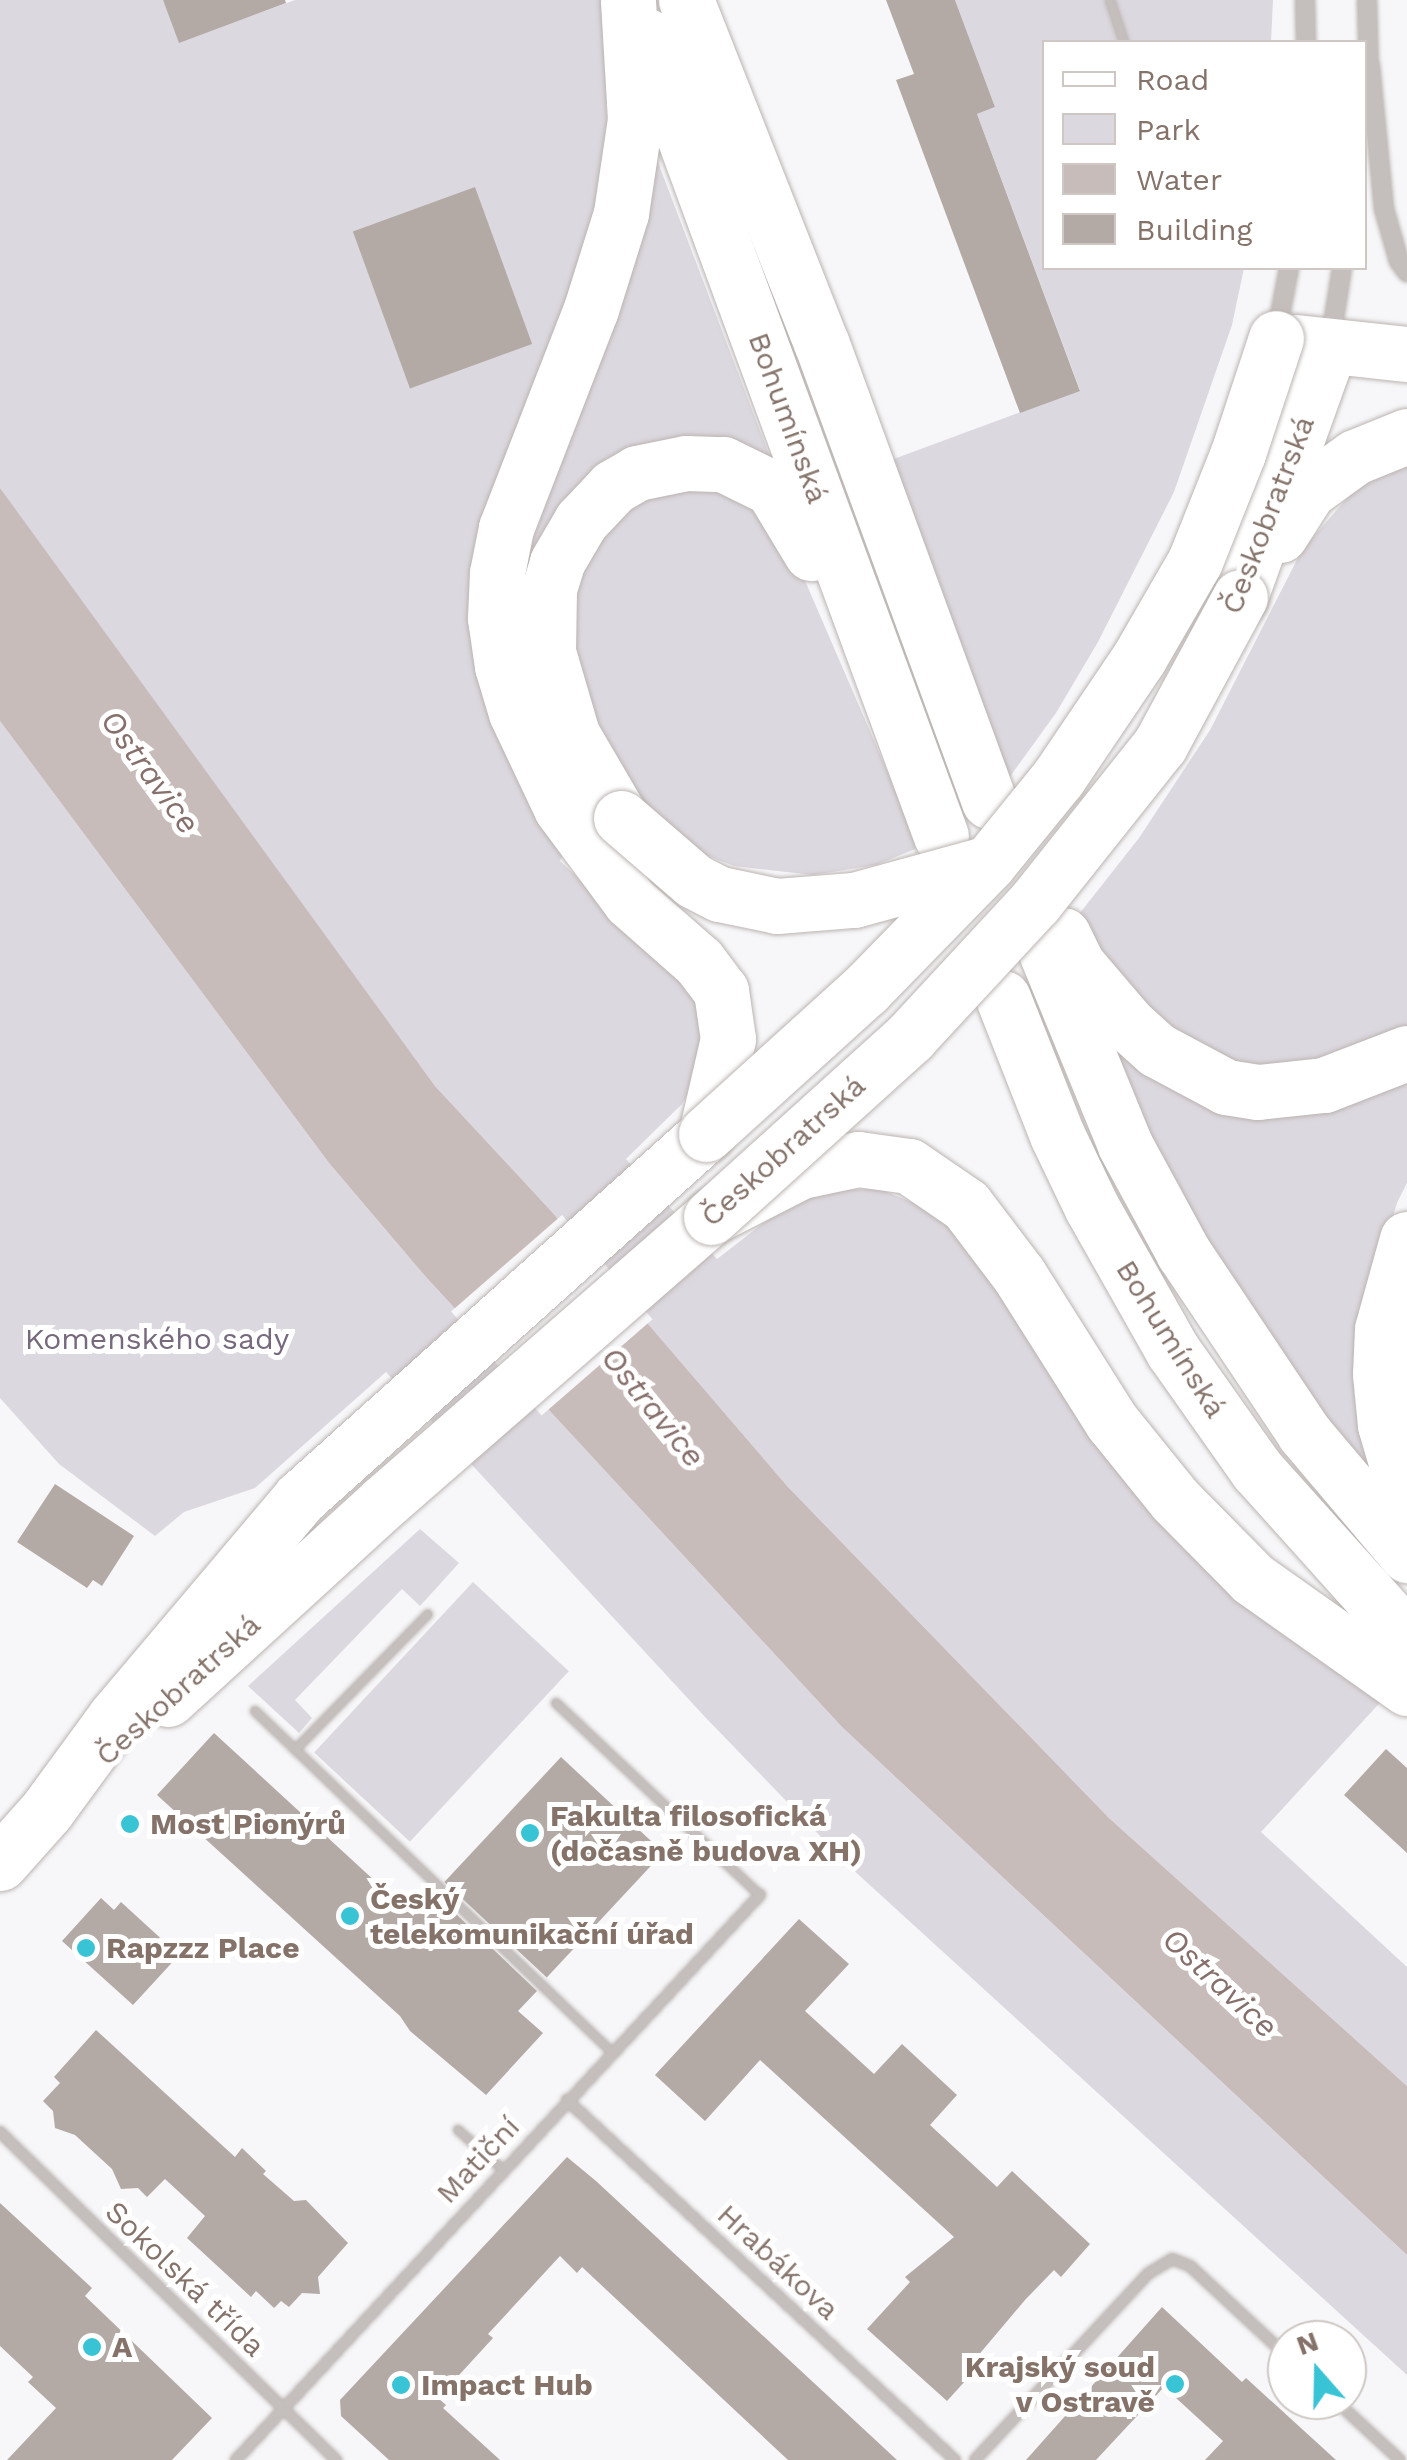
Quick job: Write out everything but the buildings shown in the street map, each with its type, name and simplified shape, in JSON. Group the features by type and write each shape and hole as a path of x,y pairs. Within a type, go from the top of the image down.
{"main road":[{"name":"Bohumínská","path":"631,0 942,836"},
{"path":"631,0 634,119 622,213 591,309 506,528 495,588 497,642 516,713 548,786 602,830 736,898 777,906 854,900 988,864"},
{"name":"Bohumínská","path":"686,0 992,798"},
{"path":"1276,338 1329,349 1407,354"},
{"name":"Českobratrská","path":"235,1608 300,1498 864,990 988,864 1058,778 1138,658 1194,560 1238,453 1276,338"},
{"path":"1329,349 1407,392"},
{"name":"Českobratrská","path":"0,1863 235,1608 711,1217 910,1037 1036,902 1160,745 1240,597 1329,349"},
{"path":"1240,597 1308,491 1356,457 1407,436"},
{"path":"706,1134 729,1032 720,991 698,961 630,901 602,830 593,776 572,734 552,671 545,615 557,562 581,521 613,487 654,468 722,464 772,488 796,522 907,743"},
{"name":"Bohumínská","path":"1407,1053 1324,1085 1258,1092 1226,1086 1194,1074 1157,1050 1128,1024 1054,942 1125,1145 1183,1252 1304,1433 1407,1556"},
{"name":"Bohumínská","path":"1002,998 1085,1194 1173,1351 1257,1470 1407,1637"},
{"path":"711,1217 818,1166 858,1158 909,1166 950,1190 989,1232 1091,1391 1175,1500 1240,1566 1344,1647 1407,1688"},
{"path":"1407,1239 1382,1329 1380,1374 1385,1425 1407,1500"}],"street":[{"path":"1306,0 1306,40"},
{"path":"1367,0 1384,209 1399,261 1407,272"},
{"path":"1367,87 1370,66"},
{"name":"Českobratrská","path":"1276,338 1289,270"},
{"name":"Českobratrská","path":"1329,349 1342,270"},
{"name":"Matiční","path":"236,2460 760,1896"},
{"name":"Hrabákova","path":"567,2100 954,2460"},
{"name":"Sokolská třída","path":"0,2132 336,2460"},
{"path":"975,2460 1149,2274 1172,2259 1190,2266 1267,2337"},
{"path":"1357,2420 1400,2460"}],"lane":[{"path":"1110,0 1123,40"},
{"path":"295,1750 428,1614"},
{"path":"556,1703 760,1896"},
{"path":"255,1711 612,2052"},
{"path":"458,2130 502,2170"}],"green space":[{"path":"0,0 163,0 180,42 295,0 604,0 608,162 595,247 501,492 564,853 560,861 681,975 702,1016 701,1070 682,1104 626,1159 717,1259 771,1217 824,1190 880,1189 923,1207 947,1225 1387,1695 1261,1832 1407,1967 1407,2086 1109,1818 788,1487 552,1212 435,1086 0,488"},
{"path":"955,0 1273,0 1271,40 1042,40 1042,270 1244,270 1232,325 1174,492 1098,642 1056,713 1009,778 891,460 1080,390 977,114 995,107"},
{"path":"648,136 770,457 565,517 534,694 523,557"},
{"path":"1407,465 1407,1032 1366,1054 1258,1074 1145,1016 1076,918 1139,838 1210,730 1302,550 1355,489"},
{"path":"735,486 784,532 920,847 876,865 813,875 734,866 683,846 599,757 585,723 570,614 586,554 637,490"},
{"name":"Komenského sady","path":"0,721 329,1163 425,1276 842,1727 1407,2255 1407,2375 1367,2339 1367,2320 1347,2320 850,1867 706,1718 386,1372 255,1488 184,1512 155,1536 59,1464 0,1398"},
{"path":"1105,1036 1132,1057 1407,1075 1407,1183 1397,1203 1375,1277 1384,1487 1314,1416 1173,1187"},
{"path":"420,1529 459,1563 420,1606 402,1589 295,1700 312,1718 299,1733 248,1686"},
{"path":"473,1582 569,1671 410,1842 314,1752"}],"water":[{"name":"Ostravice","path":"0,488 435,1086 552,1212 788,1487 1109,1818 1407,2086 1407,2255 842,1727 425,1276 329,1163 0,721"}],"pier":[{"path":"562,1215 653,1319 542,1416 451,1311"}],"place":[{"name":"Most Pionýrů","path":"130,1824"},
{"name":"Fakulta filosofická (dočasně budova XH)","path":"530,1833"},
{"name":"Český telekomunikační úřad","path":"350,1916"},
{"name":"Rapzzz Place","path":"86,1948"},
{"name":"A","path":"92,2347"},
{"name":"Krajský soud v Ostravě","path":"1175,2384"},
{"name":"Impact Hub","path":"401,2385"}]}
